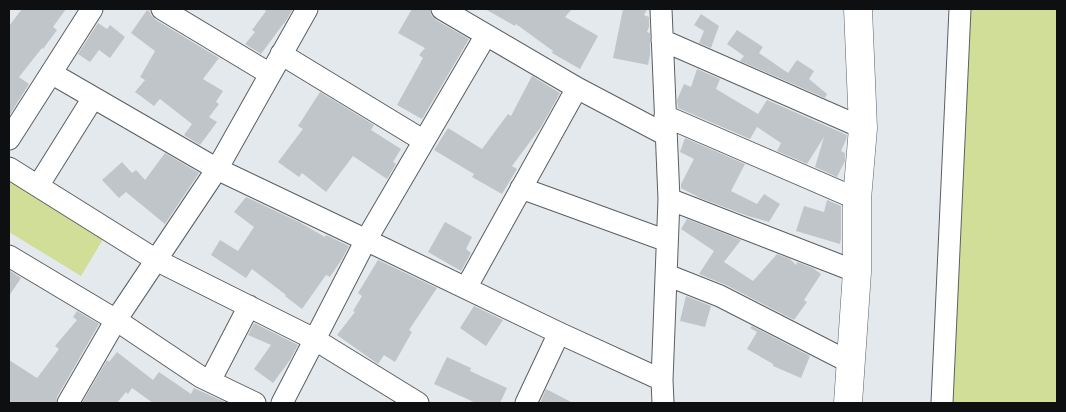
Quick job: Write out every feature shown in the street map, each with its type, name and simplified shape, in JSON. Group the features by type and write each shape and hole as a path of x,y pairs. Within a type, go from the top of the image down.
{"main road":[{"path":"848,403 857,272 858,199 863,128 858,9"}],"street":[{"path":"9,139 92,9"},
{"path":"162,9 270,74"},
{"path":"68,403 116,320 217,169 306,9"},
{"path":"442,9 577,88 665,125 858,199"},
{"path":"661,9 669,199 662,380 663,403"},
{"path":"942,403 960,9"},
{"path":"282,403 366,240 486,35"},
{"path":"662,40 863,128"},
{"path":"281,54 424,141"},
{"path":"51,73 217,169 559,333 662,380"},
{"path":"466,288 577,88"},
{"path":"38,186 93,98"},
{"path":"9,168 156,260 314,339 418,403"},
{"path":"521,188 667,241"},
{"path":"669,199 857,272"},
{"path":"9,256 116,320 201,377 255,403"},
{"path":"666,275 720,296 851,363"},
{"path":"210,381 249,306"},
{"path":"526,403 559,333"}],"green space":[{"path":"969,9 1057,9 1057,403 950,403"},
{"path":"9,167 111,226 81,276 9,232"}],"building":[{"path":"22,9 66,9 53,27 57,30 19,77 29,84 9,116 9,26"},
{"path":"264,9 293,9 261,54 245,44 255,32 252,30 266,11"},
{"path":"412,9 430,9 431,15 436,20 469,39 422,119 397,105 423,58 419,55 425,48 398,33"},
{"path":"485,9 572,9 565,17 598,36 580,69 552,53 553,51 516,24 515,26"},
{"path":"623,9 647,9 644,15 649,17 647,32 650,33 650,54 648,65 613,58"},
{"path":"147,10 156,20 219,58 203,79 223,91 216,102 219,104 209,117 217,122 200,145 184,135 192,124 160,99 154,106 135,92 145,80 140,77 155,51 131,33"},
{"path":"701,14 719,26 711,48 699,43 704,31 694,25"},
{"path":"98,23 107,29 110,25 125,37 110,58 99,50 90,62 78,54"},
{"path":"737,30 763,47 759,53 788,73 797,60 814,71 809,79 827,94 825,98 740,61 744,56 727,44"},
{"path":"697,69 720,79 716,89 758,114 767,100 847,135 841,151 845,153 845,161 837,177 815,167 824,137 807,164 777,151 781,143 757,127 750,139 678,108 677,100 684,84 691,87"},
{"path":"532,76 560,93 541,127 512,166 517,169 502,194 472,177 474,174 434,150 448,128 482,149 508,114 511,116"},
{"path":"320,92 374,125 371,130 401,149 393,162 396,164 387,179 353,156 326,192 302,173 299,177 278,162 303,129 298,126"},
{"path":"685,138 745,164 731,191 757,204 764,194 780,204 769,222 700,198 681,188 681,184 694,159 680,152"},
{"path":"165,153 199,173 165,224 126,192 119,198 102,180 122,162 132,173 136,170 145,180"},
{"path":"246,197 299,222 325,237 326,235 349,246 330,277 326,275 302,309 252,269 246,278 211,255 220,240 238,251 254,227 234,212"},
{"path":"827,200 841,206 840,244 796,231 804,206 824,212"},
{"path":"687,219 741,240 724,262 753,281 777,254 790,259 796,265 797,262 813,268 821,274 804,300 807,302 794,320 726,285 699,274 714,251 681,229"},
{"path":"445,222 472,237 466,249 471,253 461,271 428,252"},
{"path":"378,260 437,288 409,330 412,332 395,362 384,355 378,364 337,335 355,312 353,311 362,296 358,293"},
{"path":"9,270 21,278 9,296"},
{"path":"686,296 711,306 705,327 680,321"},
{"path":"474,306 503,320 486,346 460,328"},
{"path":"77,311 99,324 57,397 56,403 9,403 9,360 37,378 59,349 55,346 77,320 73,317"},
{"path":"254,323 298,345 290,360 273,383 254,369 271,345 248,335"},
{"path":"752,326 810,356 801,378 773,366 773,364 747,349 757,332 750,328"},
{"path":"117,352 153,380 159,372 191,394 194,388 227,403 153,403 132,388 117,403 82,403 107,360 109,362"},
{"path":"447,357 471,368 470,371 507,388 500,403 476,403 434,384"},
{"path":"546,389 573,403 540,403"}]}
